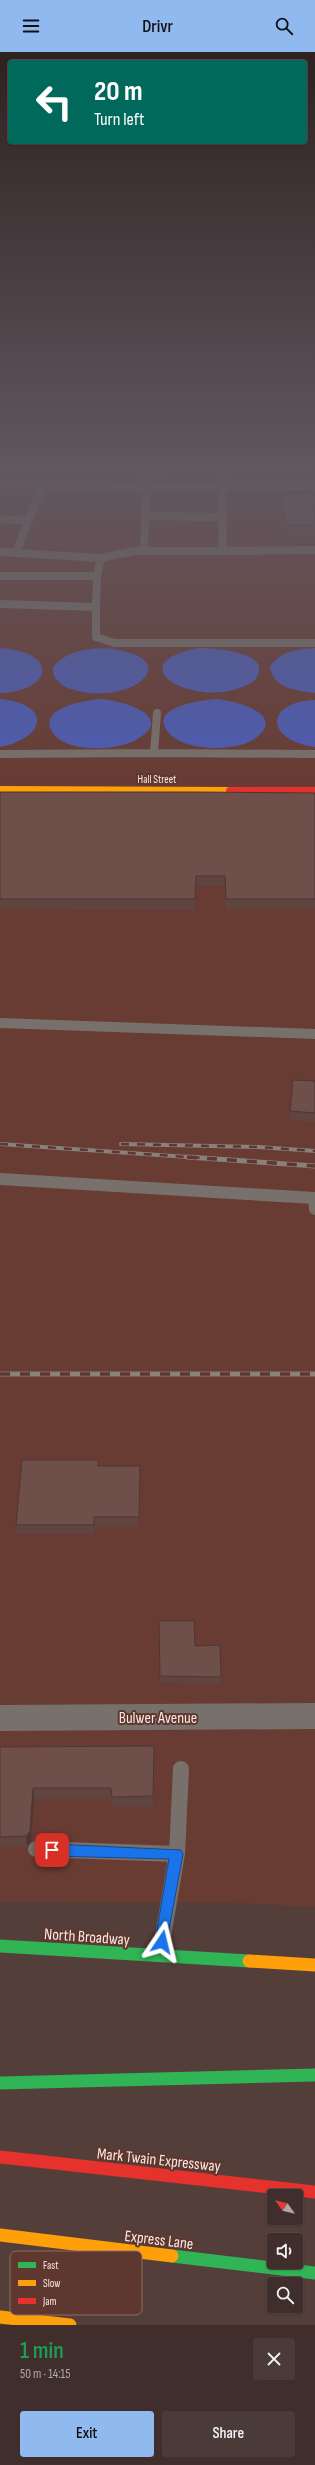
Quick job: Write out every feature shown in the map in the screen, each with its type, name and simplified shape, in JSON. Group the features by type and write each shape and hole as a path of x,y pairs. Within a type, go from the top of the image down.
{"main road":[{"name":"Hall Street","path":"0,790 315,791"},
{"name":"North Broadway","path":"0,1946 315,1966"},
{"path":"0,2083 315,2075"},
{"name":"Mark Twain Expressway","path":"0,2157 315,2192"},
{"name":"Express Lane","path":"0,2236 128,2251"},
{"name":"Express Lane","path":"142,2253 315,2273"},
{"path":"0,2317 20,2325"},
{"path":"0,2317 70,2325"}],"street":[{"name":"Bulwer Avenue","path":"0,1718 315,1716"}],"lane":[{"path":"97,576 96,637 102,641 115,643 315,643"},
{"path":"0,604 96,607"},
{"path":"154,753 157,713"},
{"path":"0,754 315,754"},
{"path":"0,1023 315,1034"},
{"path":"0,1179 314,1198 315,1209"},
{"path":"159,1956 177,1854 182,1769"},
{"path":"36,1849 177,1854"}],"shaded area":[{"path":"0,576 315,576 315,1907 242,1903 0,1902"}],"water":[{"path":"0,648 20,651 33,657 41,664 42,672 39,679 30,686 17,691 0,693"},
{"path":"104,648 130,653 145,661 148,670 143,679 131,687 114,692 94,693 63,686 55,678 53,667 64,657 83,650"},
{"path":"198,648 226,650 248,656 256,662 259,668 257,677 253,682 242,687 223,692 203,692 185,688 171,681 163,673 164,664 175,655"},
{"path":"315,648 315,693 287,687 275,680 270,667 278,657 296,650"},
{"path":"0,699 17,702 28,707 35,714 37,721 35,729 27,736 16,742 0,747"},
{"path":"103,699 132,706 141,711 148,716 151,722 149,730 131,742 108,748 82,747 70,744 60,740 53,733 49,724 51,717 57,711 76,703"},
{"path":"216,699 244,705 262,715 266,722 264,729 256,738 247,743 222,748 208,748 183,742 173,737 166,729 164,721 166,715 172,710 191,703"},
{"path":"315,700 315,747 299,743 287,737 280,730 277,722 279,714 286,707 298,702"}],"building":[{"path":"0,792 315,793 315,899 226,899 225,876 196,876 195,899 0,899"},
{"path":"293,1080 315,1081 315,1113 290,1111"},
{"path":"22,1460 98,1460 98,1466 140,1466 139,1517 94,1517 94,1525 16,1525"},
{"path":"159,1621 194,1621 195,1646 220,1645 221,1677 160,1676"},
{"path":"154,1746 153,1796 112,1797 111,1788 33,1788 30,1831 26,1836 0,1837 0,1747"}],"railway":[{"path":"0,1144 202,1158"},
{"path":"121,1144 259,1147 315,1151"},
{"path":"187,1157 315,1166"},
{"path":"0,1374 315,1374"}],"traffic: fast":[{"path":"0,1946 249,1961"},
{"path":"0,2083 315,2075"},
{"path":"172,2256 315,2273"}],"traffic: slow":[{"path":"0,790 230,791"},
{"path":"249,1961 315,1965"},
{"path":"0,2235 131,2251"},
{"path":"142,2252 172,2256"},
{"path":"0,2317 70,2325"}],"traffic: jam":[{"path":"230,791 315,791"},
{"path":"0,2157 315,2192"}],"route":[{"path":"52,1850 177,1854 162,1942"}]}
